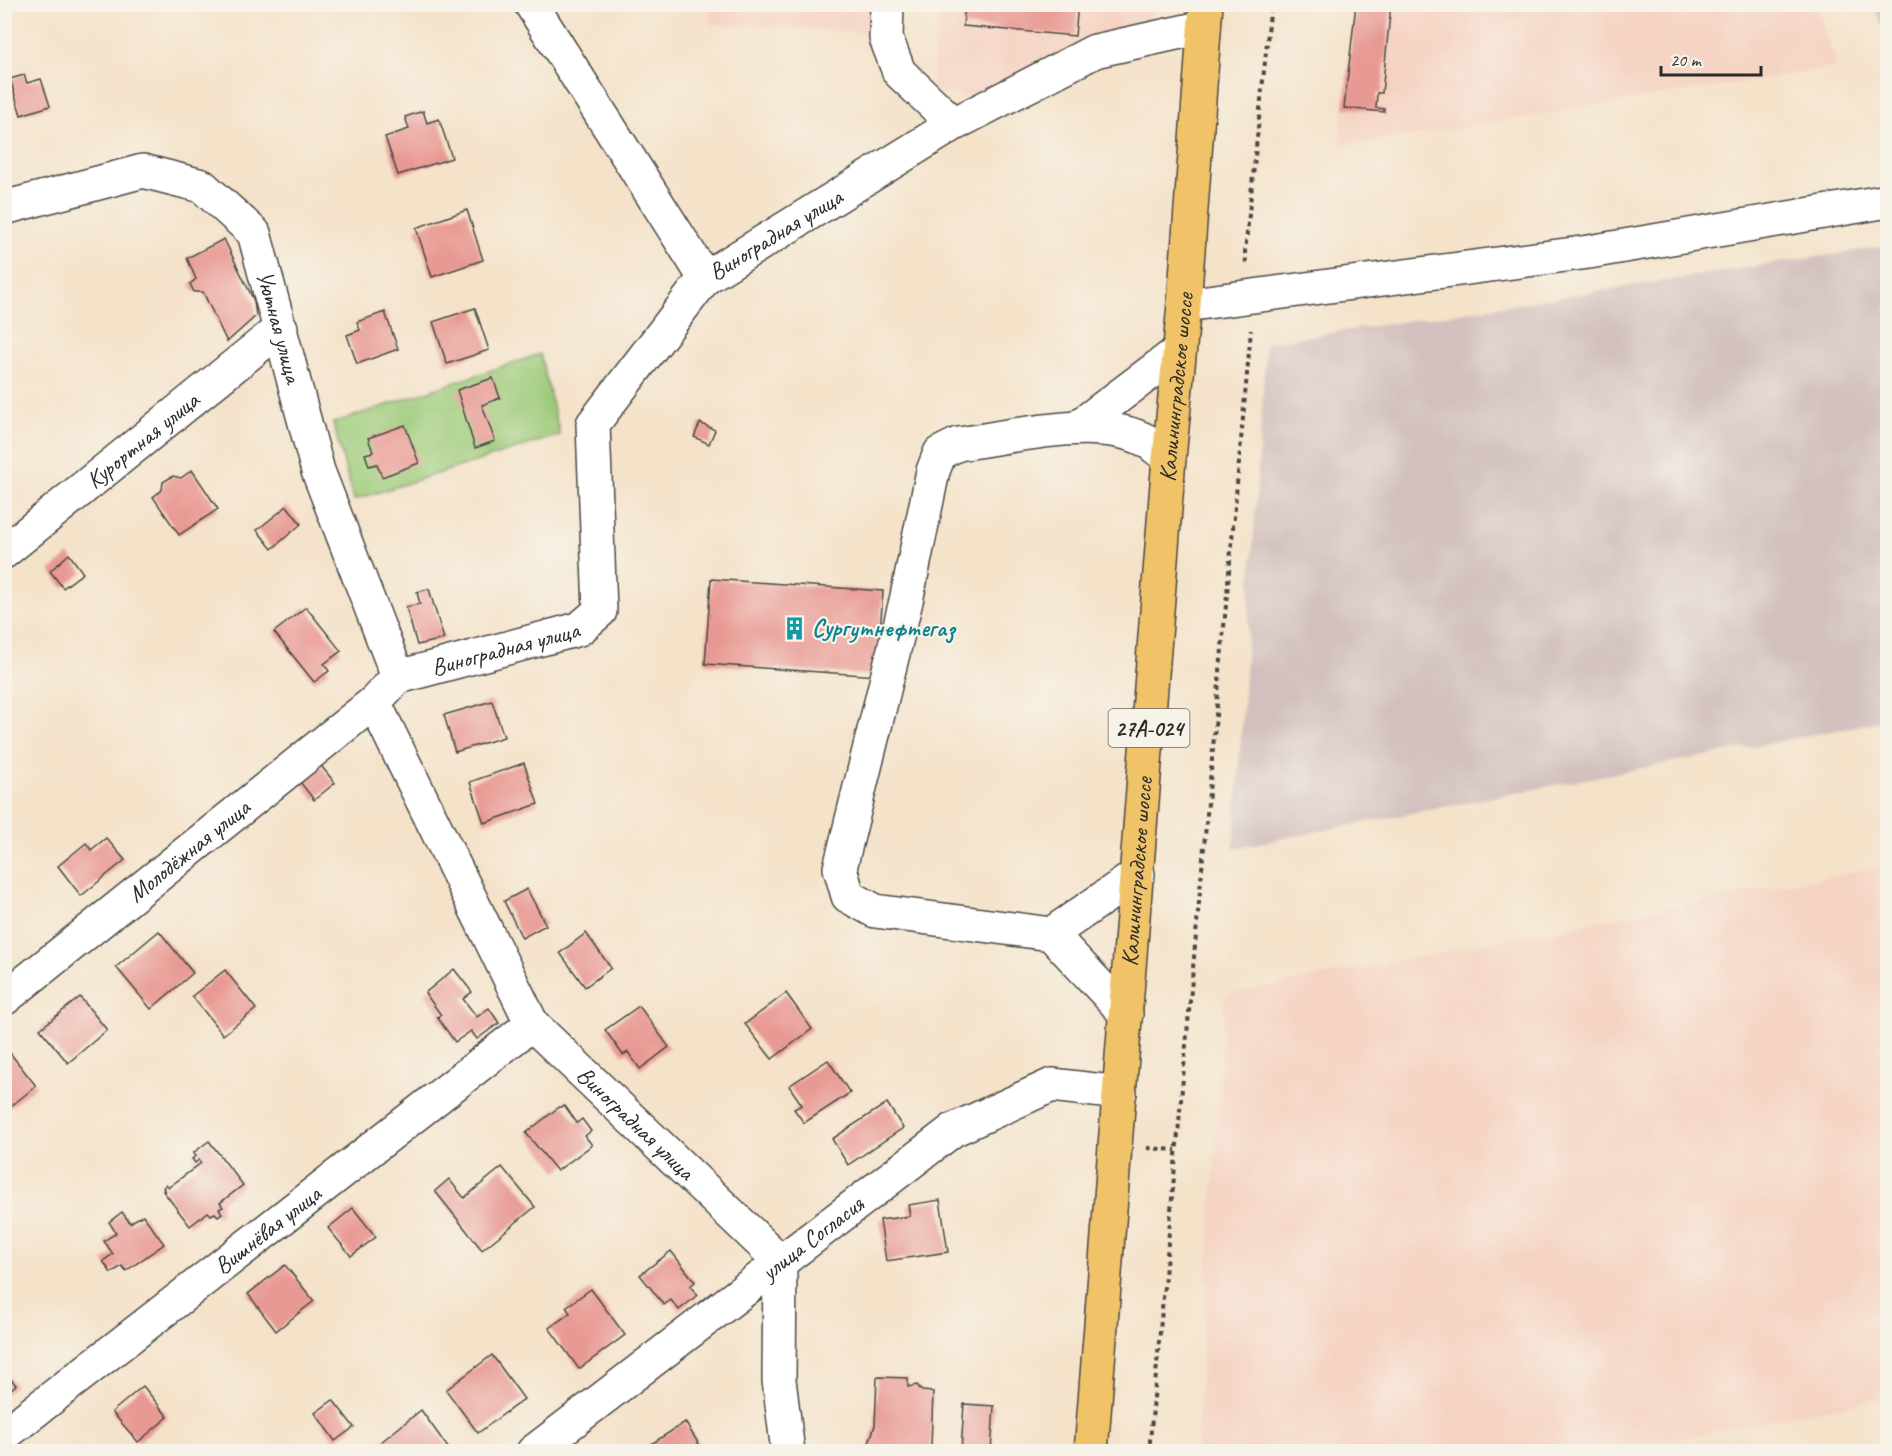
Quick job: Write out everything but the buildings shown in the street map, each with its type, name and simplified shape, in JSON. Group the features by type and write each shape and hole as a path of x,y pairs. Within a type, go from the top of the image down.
{"main road":[{"name":"Калининградское шоссе","path":"1091,1452 1169,458 1184,305 1205,16"}],"street":[{"path":"531,4 705,278"},
{"path":"887,4 886,38 899,72 954,124"},
{"name":"Виноградная улица","path":"780,1261 532,1024 374,702 398,677 579,629 600,611 594,424 705,278 954,124 1095,51 1205,16"},
{"name":"Уютная улица","path":"4,208 142,171 202,186 254,233 318,471 398,677"},
{"path":"1184,305 1589,252 1887,201"},
{"name":"Курортная улица","path":"4,552 281,328"},
{"path":"1078,427 1179,351"},
{"path":"1126,1014 1051,934 875,911 848,896 840,868 906,601 933,471 940,453 958,444 1078,427 1116,431 1146,441 1169,458"},
{"name":"Молодёжная улица","path":"4,999 374,702"},
{"path":"1051,934 1138,874"},
{"name":"Вишнёвая улица","path":"4,1435 532,1024"},
{"name":"улица Согласия","path":"533,1452 953,1130 1052,1085 1120,1094"},
{"path":"780,1261 779,1380 788,1452"}],"path":[{"path":"1149,1452 1252,316 1245,252 1271,4"}],"shaded area":[{"path":"711,5 884,5 882,33 709,24"},
{"path":"939,5 1153,5 1152,25 967,96 931,90"},
{"path":"1354,5 1816,5 1838,67 1339,147"},
{"path":"1874,5 1887,5 1887,40"},
{"path":"1887,246 1887,720 1234,848 1266,343"},
{"path":"1887,865 1887,1397 1615,1451 1196,1451 1225,995"}],"green space":[{"path":"540,354 560,435 354,500 333,423"}],"place":[{"name":"Сургутнефтегаз","path":"794,628"}]}
